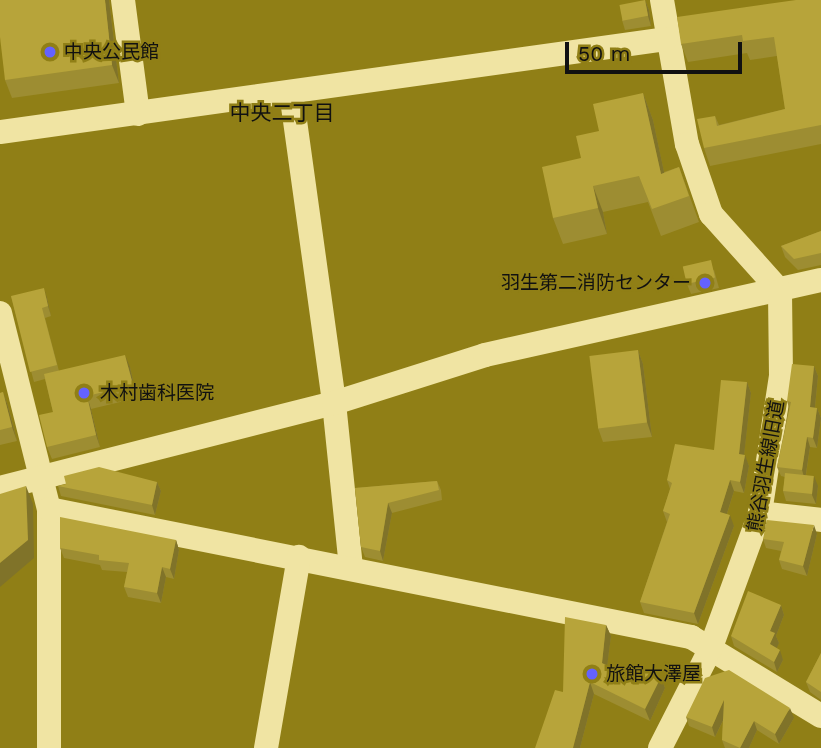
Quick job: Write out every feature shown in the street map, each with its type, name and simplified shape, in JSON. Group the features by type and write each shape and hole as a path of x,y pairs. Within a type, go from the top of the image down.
{"street":[{"path":"124,0 138,114"},
{"path":"662,0 666,39 687,144 711,214 780,291"},
{"path":"0,132 666,39"},
{"path":"291,92 334,403 351,568"},
{"path":"0,488 40,475 334,403 485,355 821,280"},
{"name":"熊谷羽生線旧道","path":"669,744 710,650 760,513 781,375 780,291"},
{"path":"0,313 49,509 48,748"},
{"path":"49,509 691,637 821,716"},
{"path":"760,513 821,520"},
{"path":"266,748 299,557"}],"building":[{"path":"0,0 105,0 112,65 5,80 0,37"},
{"path":"645,0 648,16 623,21 619,5"},
{"path":"796,0 821,0 821,125 704,148 697,119 715,116 717,126 785,109 774,37 743,41 742,35 681,44 677,17"},
{"path":"643,93 661,174 679,167 689,196 652,209 639,176 593,186 598,208 553,218 542,167 581,158 576,136 599,131 593,104"},
{"path":"821,231 821,253 794,259 781,246"},
{"path":"711,260 715,278 687,284 683,267"},
{"path":"44,288 48,306 42,308 57,365 30,372 11,296"},
{"path":"638,350 647,422 598,428 589,356"},
{"path":"125,355 133,385 87,396 96,435 47,447 39,415 53,412 44,374"},
{"path":"792,364 814,366 810,407 817,408 813,438 807,437 802,470 777,467 791,402 787,401"},
{"path":"721,380 747,382 739,454 745,455 740,482 730,480 720,512 730,515 694,613 640,602 670,514 663,511 672,483 667,480 675,444 714,450"},
{"path":"3,392 12,427 0,430 0,393"},
{"path":"99,467 157,482 152,505 58,486 66,484 64,476"},
{"path":"785,473 814,476 812,494 783,491"},
{"path":"437,481 439,490 388,503 380,551 361,547 355,488"},
{"path":"26,486 28,540 0,563 0,494"},
{"path":"60,517 176,540 170,569 162,567 157,593 124,587 129,563 99,560 99,555 60,548"},
{"path":"767,520 814,525 803,566 779,560 784,542 763,539"},
{"path":"748,591 781,605 770,631 775,633 770,644 780,650 774,662 731,636"},
{"path":"565,617 606,625 602,663 632,678 638,666 661,677 645,709 590,682 573,748 535,748 555,690 563,692"},
{"path":"821,653 821,692 806,682"},
{"path":"729,670 790,708 775,734 754,721 740,748 722,740 724,700 712,727 686,717 705,678"}],"place":[{"name":"中央公民館","path":"50,52"},
{"name":"羽生第二消防センター","path":"705,283"},
{"name":"木村歯科医院","path":"84,393"},
{"name":"旅館大澤屋","path":"592,674"}],"district":[{"name":"中央二丁目","path":"282,113"}]}
